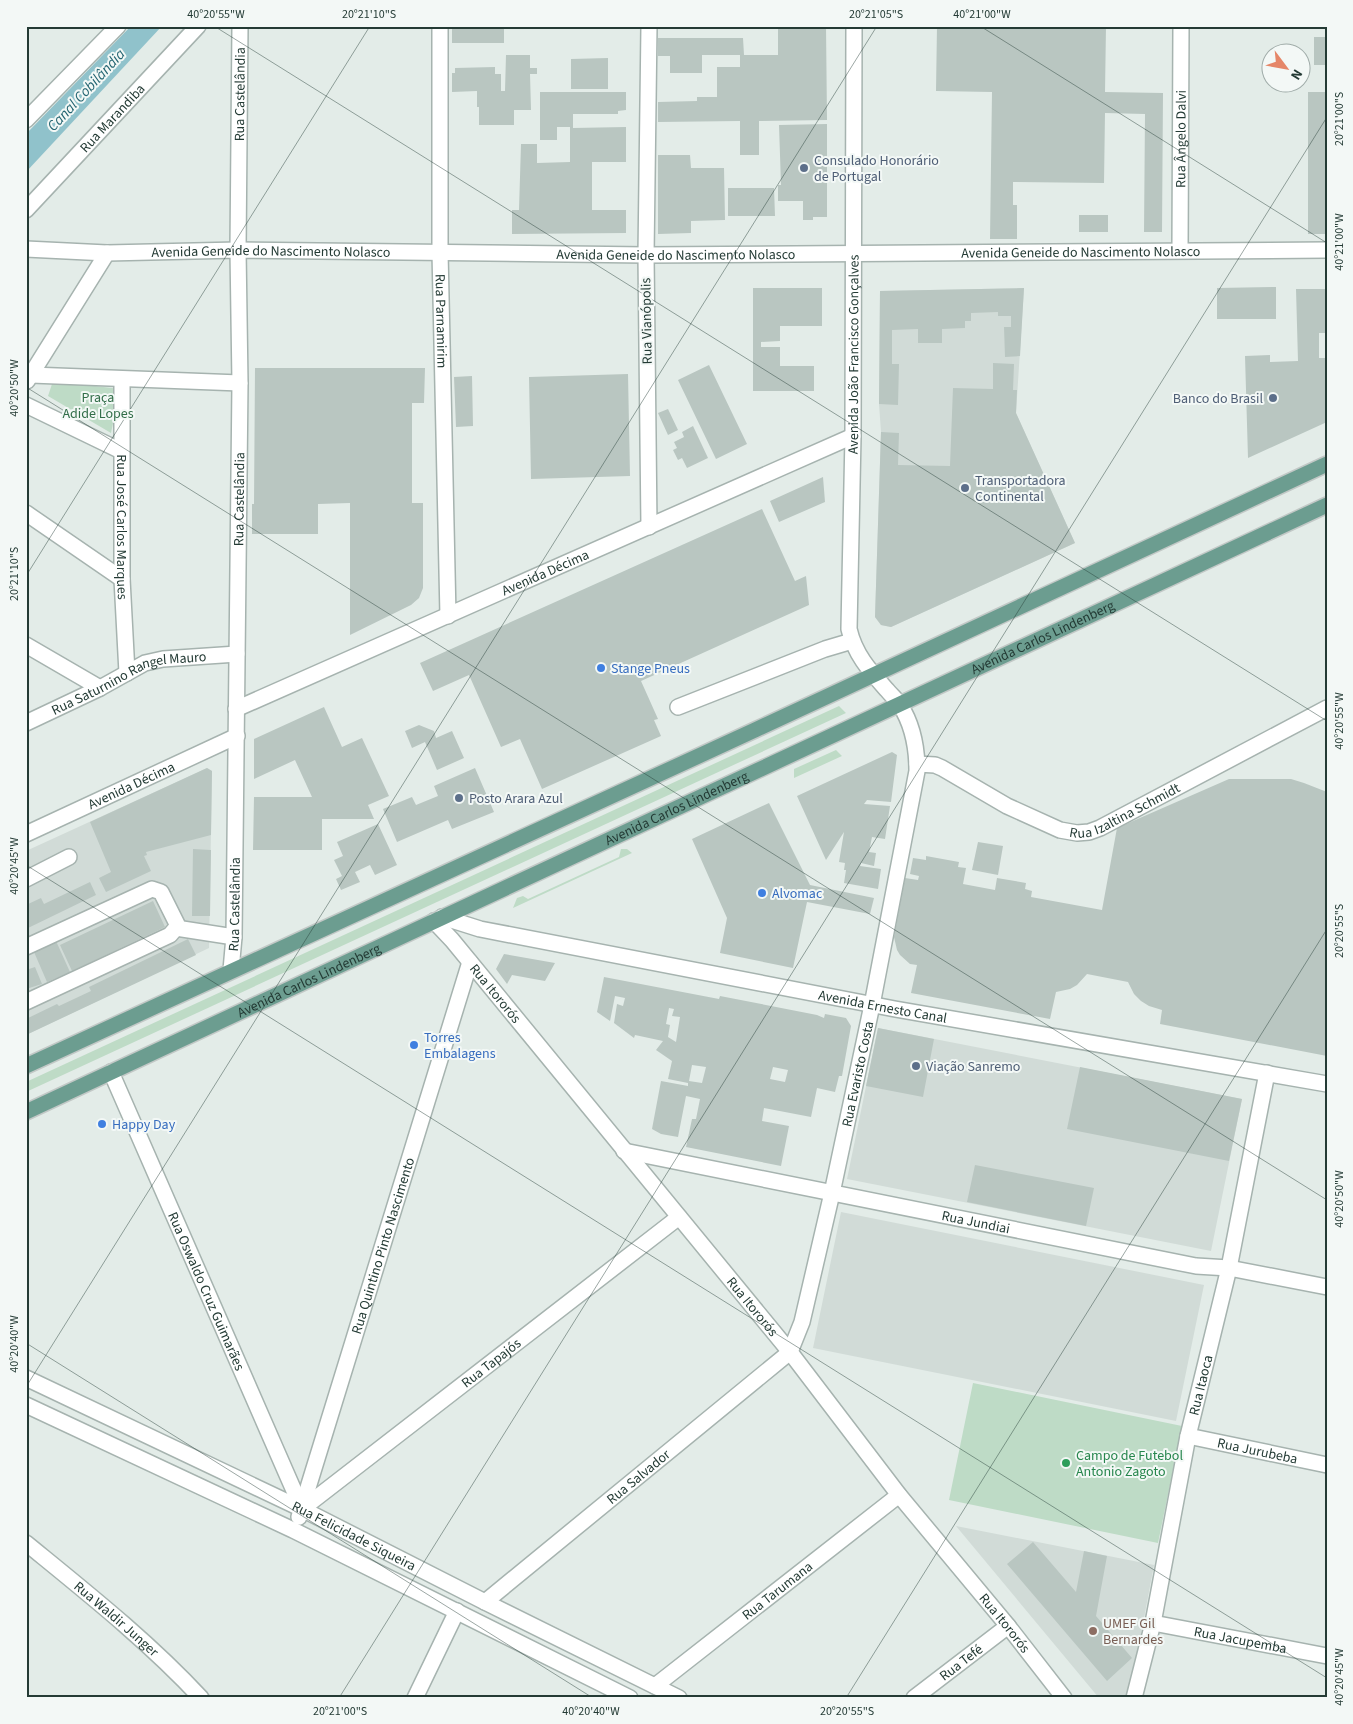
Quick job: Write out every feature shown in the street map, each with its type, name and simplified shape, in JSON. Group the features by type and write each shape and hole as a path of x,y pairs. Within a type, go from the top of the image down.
{"main road":[{"path":"26,1066 1327,464"},
{"name":"Avenida Carlos Lindenberg","path":"26,1112 1327,505"}],"street":[{"path":"26,120 118,26"},
{"name":"Rua Marandiba","path":"26,210 198,26"},
{"name":"Rua Castelândia","path":"231,970 234,937 237,736 240,383 238,250 240,26"},
{"name":"Rua Parnamirim","path":"440,26 440,252 448,616"},
{"name":"Rua Vianópolis","path":"649,26 646,255 649,527"},
{"name":"Avenida João Francisco Gonçalves","path":"854,26 849,629 852,641 864,664 873,675"},
{"name":"Rua Ângelo Dalvi","path":"1180,250 1181,26"},
{"name":"Avenida Geneide do Nascimento Nolasco","path":"26,249 108,253 238,250 646,255 1327,250"},
{"path":"29,378 108,253"},
{"path":"29,378 240,383"},
{"name":"Rua José Carlos Marques","path":"122,380 120,451 122,579 127,673"},
{"path":"26,405 120,451"},
{"name":"Avenida Décima","path":"236,710 852,436"},
{"path":"26,513 122,579"},
{"path":"678,707 825,649 852,641"},
{"path":"26,645 100,688"},
{"name":"Rua Saturnino Rangel Mauro","path":"26,723 100,688 145,664 162,660 237,654"},
{"path":"873,675 900,705"},
{"name":"Rua Evaristo Costa","path":"790,1352 802,1322 832,1193 872,1005 917,771 916,743 900,705"},
{"name":"Rua Izaltina Schmidt","path":"917,764 935,765 942,768 1007,806 1060,830 1077,833 1089,832 1100,828 1327,708"},
{"name":"Avenida Décima","path":"26,834 237,736"},
{"path":"26,879 69,857"},
{"path":"26,947 152,889 161,892 176,920 176,928 170,935 26,1002"},
{"name":"Rua Itororós","path":"438,919 470,962 790,1352 900,1495 1008,1626 1064,1698"},
{"name":"Avenida Ernesto Canal","path":"438,919 480,929 872,1005 1327,1084"},
{"path":"176,928 234,937"},
{"name":"Rua Quintino Pinto Nascimento","path":"294,1530 470,962"},
{"name":"Rua Oswaldo Cruz Guimarães","path":"111,1072 302,1509"},
{"name":"Rua Itaoca","path":"1134,1698 1153,1623 1188,1436 1229,1268 1267,1073"},
{"name":"Rua Jundiai","path":"624,1151 1196,1266 1229,1268 1327,1288"},
{"name":"Rua Tapajós","path":"302,1509 679,1218"},
{"name":"Rua Salvador","path":"485,1602 790,1352"},
{"name":"Rua Felicidade Siqueira","path":"26,1378 302,1509 679,1698"},
{"name":"Rua Felicidade Siqueira","path":"26,1405 294,1530 630,1698"},
{"name":"Rua Jurubeba","path":"1188,1436 1327,1465"},
{"name":"Rua Tarumana","path":"655,1686 900,1495"},
{"name":"Rua Waldir Junger","path":"26,1543 123,1624 182,1677 201,1698"},
{"path":"415,1698 458,1611"},
{"name":"Rua Jacupemba","path":"1153,1623 1327,1656"},
{"name":"Rua Tefé","path":"914,1698 1008,1626"}],"shaded area":[{"name":"Transportadora Continental","path":"1024,288 1016,413 1075,543 891,627 881,625 875,617 881,432 879,404 880,291"},
{"path":"207,768 212,771 209,948 26,1035 26,851"},
{"name":"Viação Sanremo","path":"878,1028 1242,1099 1211,1251 847,1179"},
{"path":"841,1212 1204,1285 1176,1421 813,1348"},
{"name":"UMEF Gil Bernardes","path":"956,1526 1154,1565 1129,1698 1099,1698"}],"green space":[{"name":"Praça Adide Lopes","path":"53,381 120,389 111,433 48,396"},
{"path":"839,706 846,713 26,1092 26,1082"},
{"path":"836,750 842,756 794,778 794,769"},
{"path":"621,849 627,849 632,853 513,908 517,898 523,896 528,899 619,857"},
{"name":"Campo de Futebol Antonio Zagoto","path":"973,1383 1182,1426 1158,1543 949,1500"}],"water":[{"name":"Canal Cobilândia","path":"131,26 162,26 26,172 26,134"}],"building":[{"path":"452,26 504,26 504,43 452,43"},
{"path":"778,26 826,26 827,120 759,121 759,155 740,155 740,121 658,122 658,102 697,101 697,97 717,97 717,67 740,67 740,55 702,55 702,73 670,73 670,56 658,56 658,38 743,38 744,55 778,55"},
{"path":"937,26 1106,26 1105,92 1163,93 1162,232 1144,232 1145,114 1105,113 1104,183 1013,182 1013,205 1017,205 1017,239 990,239 992,92 936,91"},
{"path":"1314,37 1327,37 1327,65 1314,65"},
{"path":"506,55 530,55 530,68 537,68 537,74 530,74 531,110 514,110 514,125 479,125 477,91 452,92 452,73 455,73 455,68 495,67 495,74 501,74 501,91 505,91"},
{"path":"608,58 608,89 571,89 571,59"},
{"path":"540,92 626,92 626,110 618,111 618,114 573,114 573,128 626,127 626,162 592,162 592,210 626,210 626,233 512,234 512,210 519,210 521,144 537,144 537,163 570,162 570,127 557,127 557,140 540,140"},
{"path":"1308,92 1327,92 1327,234 1308,234"},
{"path":"827,124 827,217 813,217 813,220 803,220 803,201 778,201 778,185 781,185 779,125"},
{"path":"658,155 690,155 691,168 724,168 725,220 691,221 691,233 658,234"},
{"path":"728,188 774,188 775,216 728,216"},
{"path":"1079,215 1108,215 1108,232 1079,232"},
{"path":"1276,287 1276,319 1217,319 1217,288"},
{"path":"753,288 822,288 822,326 780,326 780,341 761,342 761,347 780,347 780,366 814,366 814,391 753,391"},
{"path":"1024,288 1020,356 1005,357 1004,327 1011,327 1011,316 998,316 998,312 971,313 971,321 965,321 965,328 942,329 942,343 918,343 918,329 892,330 892,364 899,364 898,405 879,404 880,291"},
{"path":"1296,289 1327,289 1327,333 1319,333 1319,358 1327,358 1327,422 1248,458 1245,356 1270,355 1270,362 1298,361"},
{"name":"Transportadora Continental","path":"993,363 1014,364 1013,390 1017,390 1016,413 1075,543 891,627 881,625 875,617 881,432 899,433 898,465 950,466 953,388 993,389"},
{"path":"709,365 747,444 716,459 678,380"},
{"path":"255,368 425,368 424,403 412,403 412,503 423,503 423,588 419,598 411,605 350,635 350,503 318,504 318,534 252,534"},
{"path":"628,374 630,476 531,479 529,377"},
{"path":"472,376 473,426 456,427 454,377"},
{"path":"668,409 678,430 668,435 658,413"},
{"path":"693,426 708,458 687,468 682,458 678,460 673,450 677,448 674,442 684,437 682,432"},
{"path":"823,477 825,502 779,522 770,501"},
{"path":"762,509 795,581 806,576 809,605 641,681 658,719 654,720 661,736 542,789 520,739 501,747 469,675 433,691 420,663"},
{"path":"324,707 342,747 362,738 389,796 368,805 374,819 322,819 322,850 253,850 254,797 312,797 295,760 254,779 254,739"},
{"path":"419,725 434,731 436,738 452,731 464,758 437,770 425,742 412,748 405,731"},
{"path":"892,752 897,755 891,802 867,800 864,804 890,806 885,839 872,837 869,852 876,853 874,866 861,863 860,866 881,869 878,889 844,883 845,863 839,862 844,832 826,860 797,796"},
{"path":"207,768 212,771 211,835 146,852 147,855 144,856 151,871 106,892 99,878 111,872 90,822"},
{"path":"475,768 494,812 452,829 448,820 397,842 383,809 412,797 416,805 438,796 434,786"},
{"path":"1229,779 1291,779 1327,792 1327,1056 1160,1024 1162,1010 1141,1001 1134,994 1128,982 1087,974 1077,985 1070,989 1056,992 1050,1019 911,993 917,965 910,964 900,955 894,937 905,878 918,880 919,876 910,874 913,858 926,860 926,856 959,862 958,867 966,868 963,884 995,890 997,878 1026,883 1025,889 1032,891 1031,897 1102,910 1117,828"},
{"name":"Alvomac","path":"769,803 810,885 874,898 870,914 807,902 793,968 720,953 727,918 692,839"},
{"path":"378,824 397,865 375,875 370,865 355,872 360,882 341,890 336,879 342,876 334,860 343,856 337,842"},
{"path":"978,842 1003,846 998,875 972,870"},
{"path":"193,849 211,850 210,916 192,916"},
{"path":"90,882 96,895 26,929 26,905 41,898 44,904"},
{"path":"153,901 165,927 72,971 60,945"},
{"path":"188,939 196,955 26,1035 26,1019 57,1004 59,1006 91,991 89,987"},
{"path":"56,941 70,972 47,982 34,952"},
{"path":"504,954 555,963 545,981 512,975 507,984 496,969"},
{"path":"35,967 42,984 26,989 26,970"},
{"path":"604,977 719,999 720,996 824,1018 825,1014 846,1018 851,1026 842,1076 839,1076 835,1092 817,1088 811,1117 764,1108 762,1121 789,1126 781,1166 686,1147 692,1119 696,1119 700,1099 686,1096 678,1137 661,1134 652,1129 661,1081 688,1086 688,1083 668,1079 672,1061 656,1050 663,1041 635,1035 634,1038 614,1023 617,1004 623,1006 625,998 615,996 610,1021 597,1012","holes":["669,1008 674,1009 672,1016 680,1017 676,1042 668,1037 670,1025 666,1024","692,1065 706,1067 702,1083 689,1081","773,1067 788,1070 785,1082 770,1079"]},
{"path":"878,1028 934,1039 923,1097 866,1086"},
{"path":"1080,1067 1242,1099 1229,1161 1067,1129"},
{"path":"975,1165 1094,1188 1086,1226 967,1202"},
{"path":"1033,1542 1076,1592 1084,1551 1107,1556 1096,1616 1132,1658 1107,1681 1007,1564"}],"place":[{"name":"Consulado Honorário de Portugal","path":"804,168"},
{"name":"Banco do Brasil","path":"1273,398"},
{"name":"Transportadora Continental","path":"965,488"},
{"name":"Stange Pneus","path":"601,668"},
{"name":"Posto Arara Azul","path":"459,798"},
{"name":"Alvomac","path":"762,893"},
{"name":"Torres Embalagens","path":"414,1045"},
{"name":"Viação Sanremo","path":"916,1066"},
{"name":"Happy Day","path":"102,1124"},
{"name":"Campo de Futebol Antonio Zagoto","path":"1066,1463"},
{"name":"UMEF Gil Bernardes","path":"1093,1631"}]}
